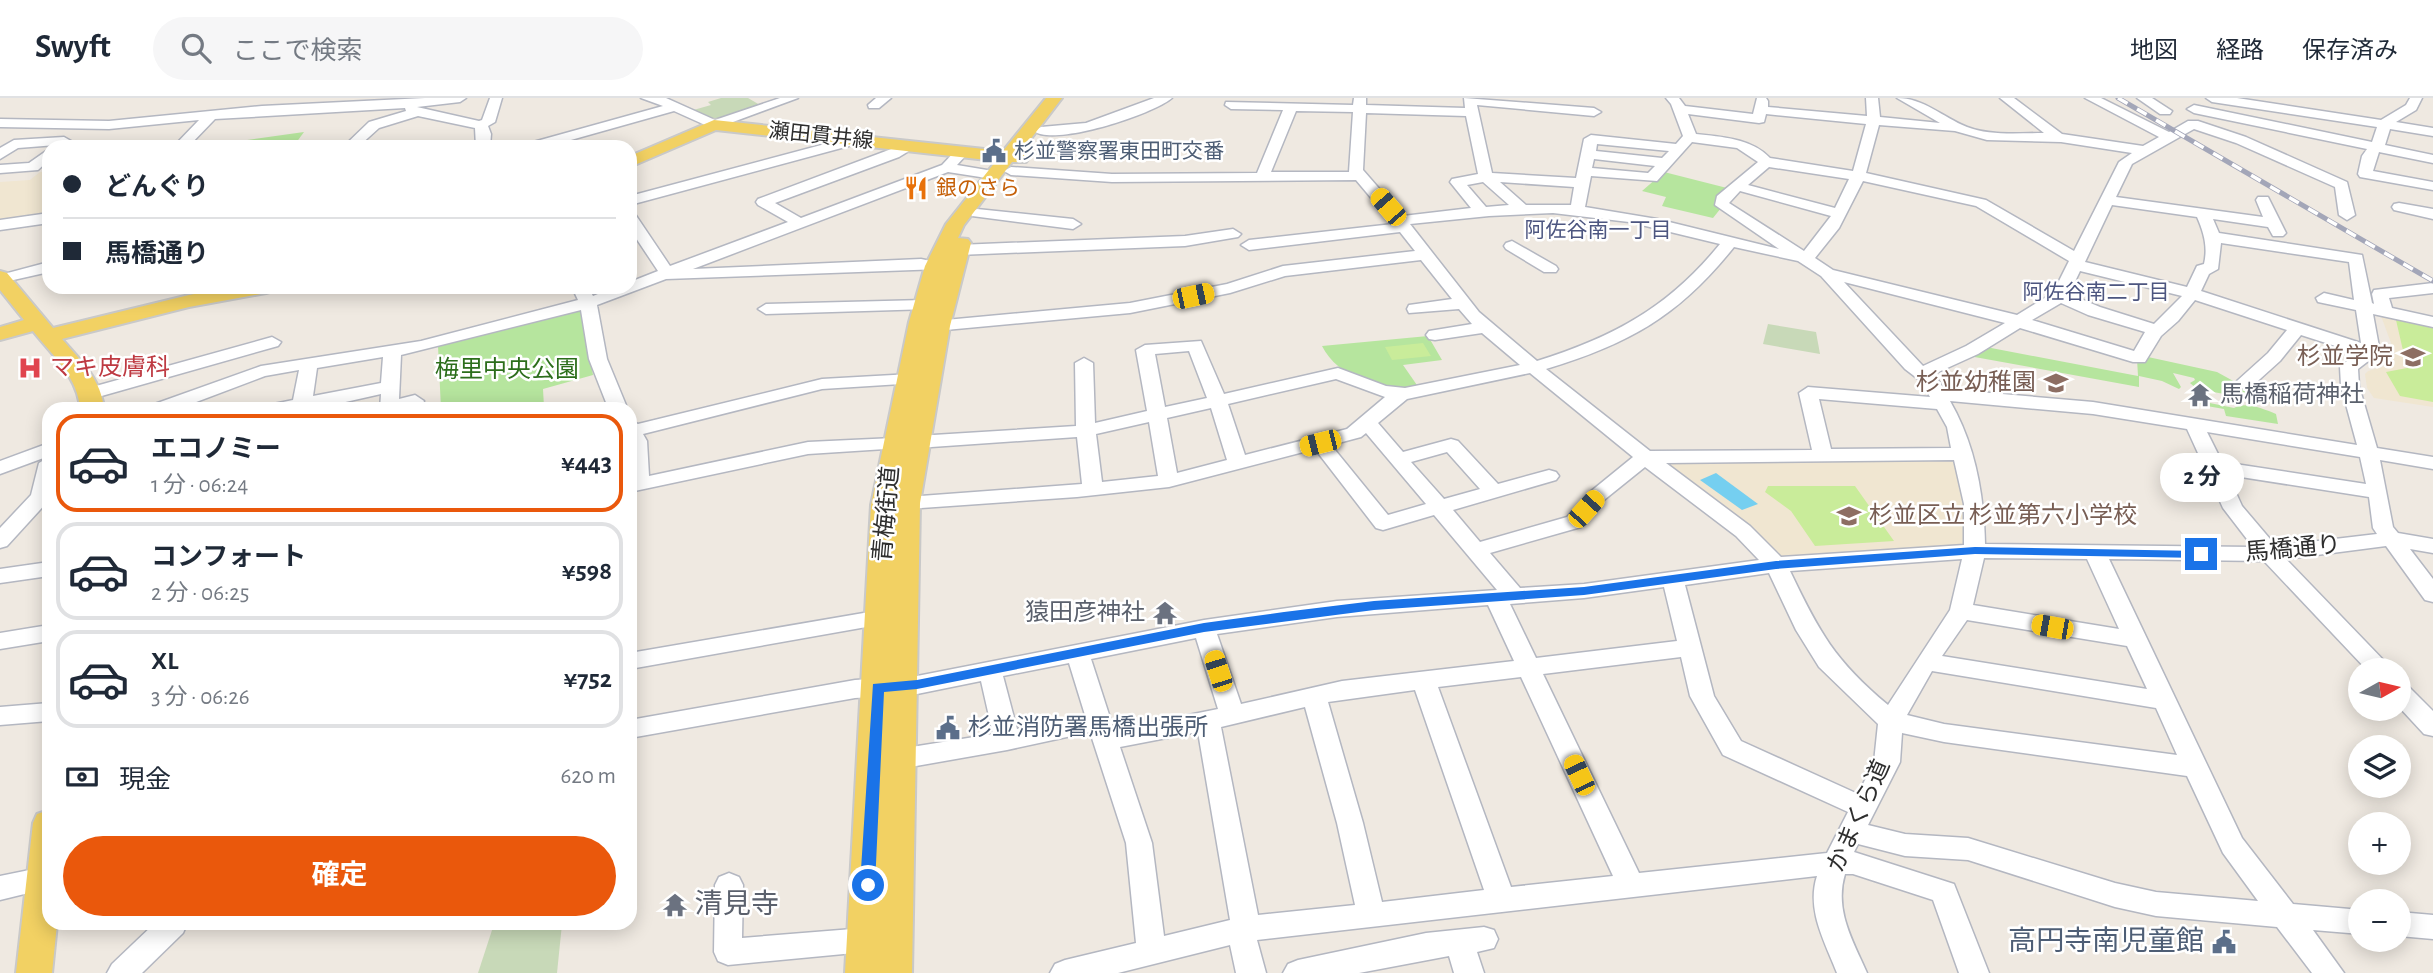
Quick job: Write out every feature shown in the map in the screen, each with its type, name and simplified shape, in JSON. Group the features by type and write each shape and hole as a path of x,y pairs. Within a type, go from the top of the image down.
{"main road":[{"name":"青梅街道","path":"863,973 907,503 906,443 911,379 927,319 958,250 977,213 1054,98"},
{"name":"青梅街道","path":"894,973 899,759 881,618 884,505 906,443 935,266 955,224 1041,131 1067,98"},
{"name":"瀬田貫井線","path":"637,159 714,125 962,152 1008,165"},
{"path":"1,278 43,329 92,401"},
{"path":"0,334 43,329 230,294"},
{"path":"34,973 42,915"}],"street":[{"path":"187,140 211,116 246,98"},
{"path":"0,123 83,125 291,107 460,98"},
{"path":"479,125 488,122 496,98"},
{"path":"647,98 658,99 714,125 792,98"},
{"path":"1041,131 1055,132 1100,122 1166,98"},
{"path":"1807,259 1838,214 1858,176 1872,136 1872,98"},
{"path":"1903,98 1963,130"},
{"path":"2006,98 2057,137"},
{"path":"2091,98 2169,137"},
{"path":"2143,98 2165,111"},
{"path":"2212,98 2433,132"},
{"path":"2416,98 2411,107 2384,124 2378,148 2369,156 2365,173 2433,186"},
{"path":"399,101 417,112 479,125 483,127 483,140"},
{"path":"1684,143 1677,102 1759,119 1762,104 1873,121 1963,130 1987,136 2057,137 2146,151"},
{"path":"1360,103 1355,167 1463,303 1534,369 1743,531 1776,565 1807,630 1827,661 1860,695 1891,721 1944,733 2196,767"},
{"path":"1470,103 1479,157 1486,177 1523,210"},
{"path":"1231,105 1470,103 1594,113"},
{"path":"2193,124 2191,103 2297,147 2342,185 2347,215"},
{"path":"1262,178 1291,106"},
{"path":"556,140 674,107"},
{"path":"358,140 374,125 417,112"},
{"path":"2297,147 2301,112"},
{"path":"1922,373 1972,350 2060,296 2126,162 2193,124 2297,147 2378,148 2433,159"},
{"path":"65,140 83,125"},
{"path":"1577,210 1591,139 1747,147 1759,152 1766,162 1858,176 1981,204 2077,262 2193,295 2371,352"},
{"path":"637,199 855,140"},
{"path":"1483,213 1457,182 1486,177 1652,178 1684,143"},
{"path":"0,155 14,144 42,144"},
{"path":"800,223 763,202 909,146"},
{"path":"947,168 962,152"},
{"path":"1588,154 1665,163"},
{"path":"0,169 33,167 42,159"},
{"path":"1766,162 1722,199 1722,205 1827,273 2019,321 2139,358 2156,330 2172,321 2193,295 2203,270 2210,269 2216,254 2213,237 2203,213"},
{"path":"637,282 668,275 947,168 1008,165 1112,178 1361,176"},
{"path":"1736,186 1838,214"},
{"path":"2108,200 2273,223"},
{"path":"2263,200 2286,248"},
{"path":"1707,237 1726,208"},
{"path":"2399,208 2433,214"},
{"path":"1249,245 1483,213 1577,210 1618,216 1807,259"},
{"path":"977,213 1073,224"},
{"path":"0,225 42,219"},
{"path":"637,228 668,275"},
{"path":"958,250 1185,242 1233,233"},
{"path":"2213,237 2356,258 2371,352"},
{"path":"907,503 1169,481 1354,433 1368,423 1370,417 1384,405 1404,394 1534,369 1620,337 1700,282 1730,242"},
{"path":"1512,247 1550,269"},
{"path":"766,309 927,319 1130,307 1230,288 1283,271 1425,255"},
{"path":"668,275 921,264 935,266"},
{"path":"1,278 42,269"},
{"name":"かまくら道","path":"1827,273 1911,365 1922,373 1940,399 1956,427 1974,504 1975,551 1961,611 1926,662 1891,721 1887,762 1835,863 1826,891 1831,923 1852,973"},
{"path":"2385,312 2380,294 2433,288"},
{"path":"178,402 261,371 392,351 522,322 584,295 598,359 616,402"},
{"path":"2060,296 2094,311 2156,330"},
{"path":"2324,298 2433,322"},
{"path":"1415,309 1463,303"},
{"path":"1435,335 1486,327"},
{"path":"2244,384 2274,357 2296,330"},
{"path":"92,401 272,342 261,371"},
{"path":"1169,481 1145,350 1195,345 1218,401 1238,465"},
{"path":"392,351 389,401 415,401"},
{"path":"2371,352 2353,364 2348,371 2378,492 2383,528 2433,595"},
{"path":"303,402 309,363"},
{"path":"1084,363 1086,431 1093,489"},
{"path":"637,485 808,448 1086,431 1338,373 1356,382 1404,394"},
{"path":"637,428 822,384 911,379"},
{"path":"1823,455 1808,393 2093,408 2433,463"},
{"path":"1368,423 1476,550 1505,597 1530,668 1630,886"},
{"path":"2195,426 2233,508 2270,554 2370,658"},
{"path":"1320,443 1383,523 1549,476"},
{"path":"1398,459 1451,445 1493,491"},
{"path":"0,468 42,452"},
{"path":"1476,550 1574,522 1597,496 1645,457 1963,454"},
{"path":"2213,467 2378,492"},
{"path":"0,541 40,508"},
{"name":"馬橋通り","path":"637,728 990,670 1204,628 1337,609 1584,591 1776,565 1975,551 2270,554 2391,539 2433,546"},
{"path":"2095,553 2232,845 2329,973"},
{"path":"0,576 42,570"},
{"path":"1673,579 1702,696 1732,748 1905,845 1968,849 2115,895 2156,904 2348,921"},
{"path":"1961,611 2137,640"},
{"path":"637,660 881,618"},
{"path":"1204,628 1220,718 1245,929 1243,940 1251,973"},
{"path":"0,641 42,634"},
{"path":"899,759 1007,741 1220,718 1314,696 1424,680 1689,648"},
{"path":"1077,652 1118,782 1128,801 1144,882 1151,952"},
{"path":"1926,662 2165,701"},
{"path":"990,670 1007,741"},
{"path":"1424,680 1502,901"},
{"path":"1314,696 1350,823 1371,914"},
{"path":"2412,705 2433,727"},
{"path":"0,716 42,713"},
{"path":"1065,973 1245,929 1835,863 1853,863 1944,892 1975,973"},
{"path":"0,888 42,879"},
{"path":"729,885 728,952 865,940"},
{"path":"1414,909 1426,946"},
{"path":"2411,925 2433,927"},
{"path":"122,973 167,930"},
{"path":"1297,973 1426,946 1471,941 1469,973"}],"shaded area":[{"path":"42,172 42,215 0,224 0,182 30,180"},
{"name":"杉並学院","path":"2380,313 2433,324 2433,407 2374,398 2367,388 2365,374 2386,366 2395,354"},
{"name":"杉並区立 杉並第六小学校","path":"1956,458 1966,504 1966,546 1782,557 1659,459"}],"green space":[{"path":"721,98 748,98 760,105 717,122 690,111 711,105 708,102"},
{"path":"304,132 298,140 247,140"},
{"path":"1664,172 1727,188 1721,208 1713,218 1662,206 1666,197 1642,191"},
{"name":"梅里中央公園","path":"579,308 584,310 593,375 543,389 544,402 441,402 438,346"},
{"path":"2396,320 2433,328 2433,402 2400,396 2386,372 2407,368"},
{"path":"1768,324 1816,332 1820,354 1763,344"},
{"path":"1428,336 1442,360 1403,365 1419,388 1391,387 1364,380 1339,367 1322,346"},
{"path":"1423,343 1431,356 1392,360 1385,347"},
{"path":"1986,347 2138,376 2137,359 2148,357 2217,372 2273,403 2197,389 2190,383 2194,378 2173,373 2181,387 2179,389 2162,381 2139,376 2139,387 1969,356"},
{"path":"2200,401 2234,408 2244,405 2260,408 2276,414 2278,424 2226,416 2224,409 2201,405"},
{"path":"1768,486 1855,486 1894,541 1815,546 1791,511 1765,492"},
{"path":"492,930 561,930 557,973 478,973"}],"water":[{"path":"1716,473 1758,504 1742,510 1700,480"}],"railway":[{"path":"2118,98 2433,281"}],"place":[{"name":"杉並警察署東田町交番","path":"994,151"},
{"name":"銀のさら","path":"916,188"},
{"name":"杉並学院","path":"2413,357"},
{"name":"マキ皮膚科","path":"30,368"},
{"name":"杉並幼稚園","path":"2056,383"},
{"name":"馬橋稲荷神社","path":"2200,395"},
{"name":"杉並区立 杉並第六小学校","path":"1849,516"},
{"name":"猿田彦神社","path":"1165,613"},
{"name":"杉並消防署馬橋出張所","path":"948,728"},
{"name":"清見寺","path":"675,905"},
{"name":"高円寺南児童館","path":"2224,942"}],"district":[{"name":"阿佐谷南一丁目","path":"1598,230"},
{"name":"阿佐谷南二丁目","path":"2096,292"}],"route":[{"path":"868,885 878,687 917,685 1204,628 1337,609 1584,591 1776,565 1873,556 1975,551 2201,554"}]}
